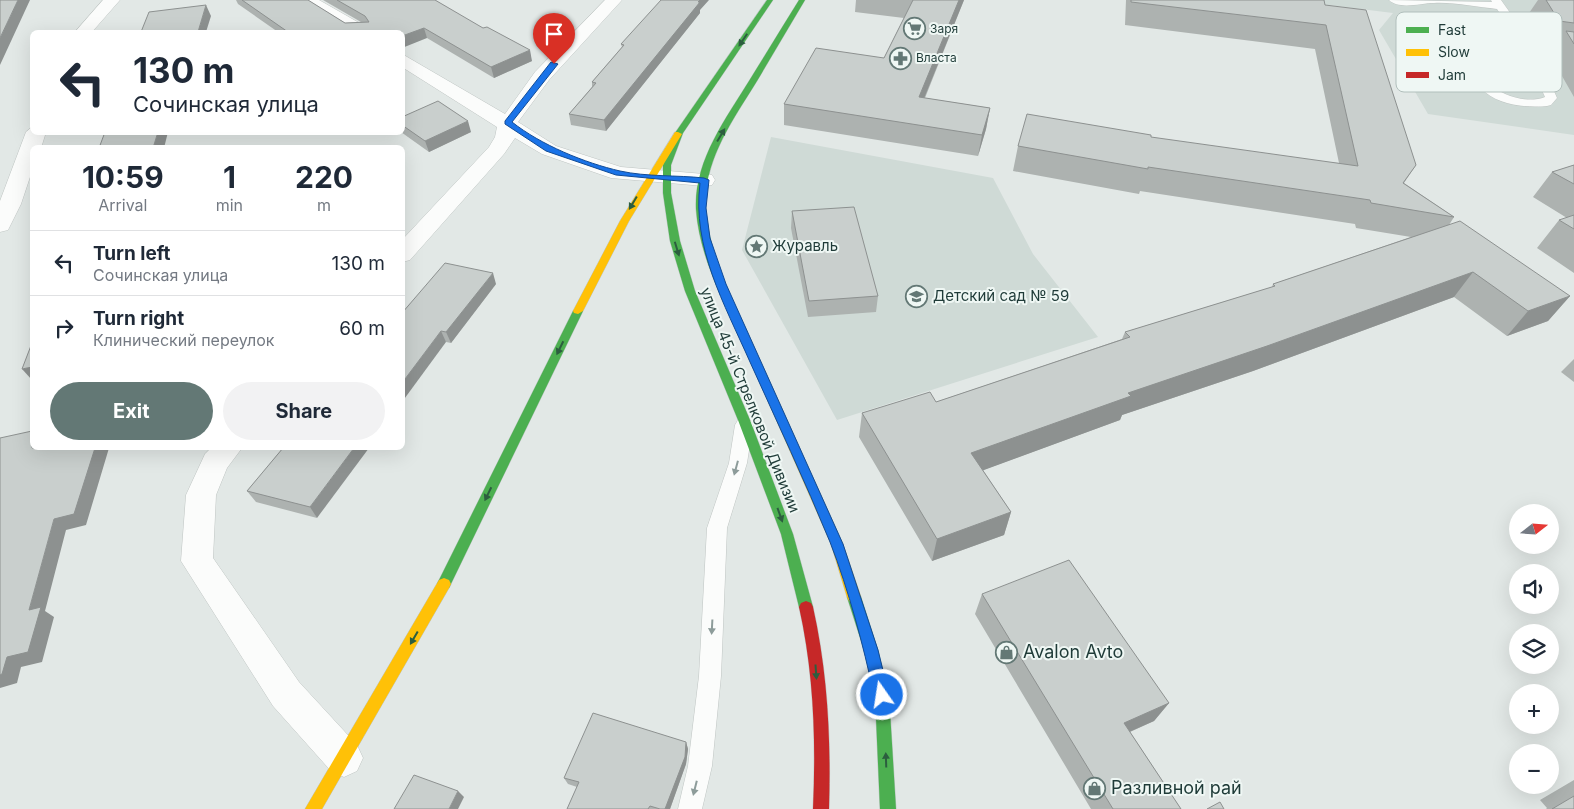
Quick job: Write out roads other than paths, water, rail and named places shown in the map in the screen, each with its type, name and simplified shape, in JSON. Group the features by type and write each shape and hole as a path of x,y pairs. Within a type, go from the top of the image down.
{"main road":[{"name":"улица 45-й Стрелковой Дивизии","path":"770,0 679,133 667,165 658,177 667,192 675,241 690,291 744,420 787,534 814,637 823,766 821,809"},
{"name":"улица 45-й Стрелковой Дивизии","path":"802,0 716,143 704,180 701,208 705,238 721,284 837,544 871,650 882,695 888,809"},
{"path":"313,809 440,592 620,224 658,177 679,133"}],"street":[{"path":"85,30 112,0"},
{"path":"307,0 359,30"},
{"path":"405,252 497,150 505,137 508,123 542,76 614,0"},
{"path":"405,61 549,150 619,173 704,180"},
{"path":"0,224 10,204 30,149"},
{"path":"226,450 215,462 201,495 197,561 286,694 344,758"}],"lane":[{"path":"1394,0 1432,0"},
{"path":"1439,0 1498,3"},
{"path":"1494,92 1509,100 1547,102 1551,98 1548,92"},
{"path":"690,809 700,766 710,676 717,528 738,463 744,420"}],"place":[{"name":"Заря","path":"914,29"},
{"name":"Власта","path":"900,58"},
{"name":"Журавль","path":"756,246"},
{"name":"Детский сад № 59","path":"917,296"},
{"name":"Avalon Avto","path":"1007,652"},
{"name":"Разливной рай","path":"1095,788"}]}
